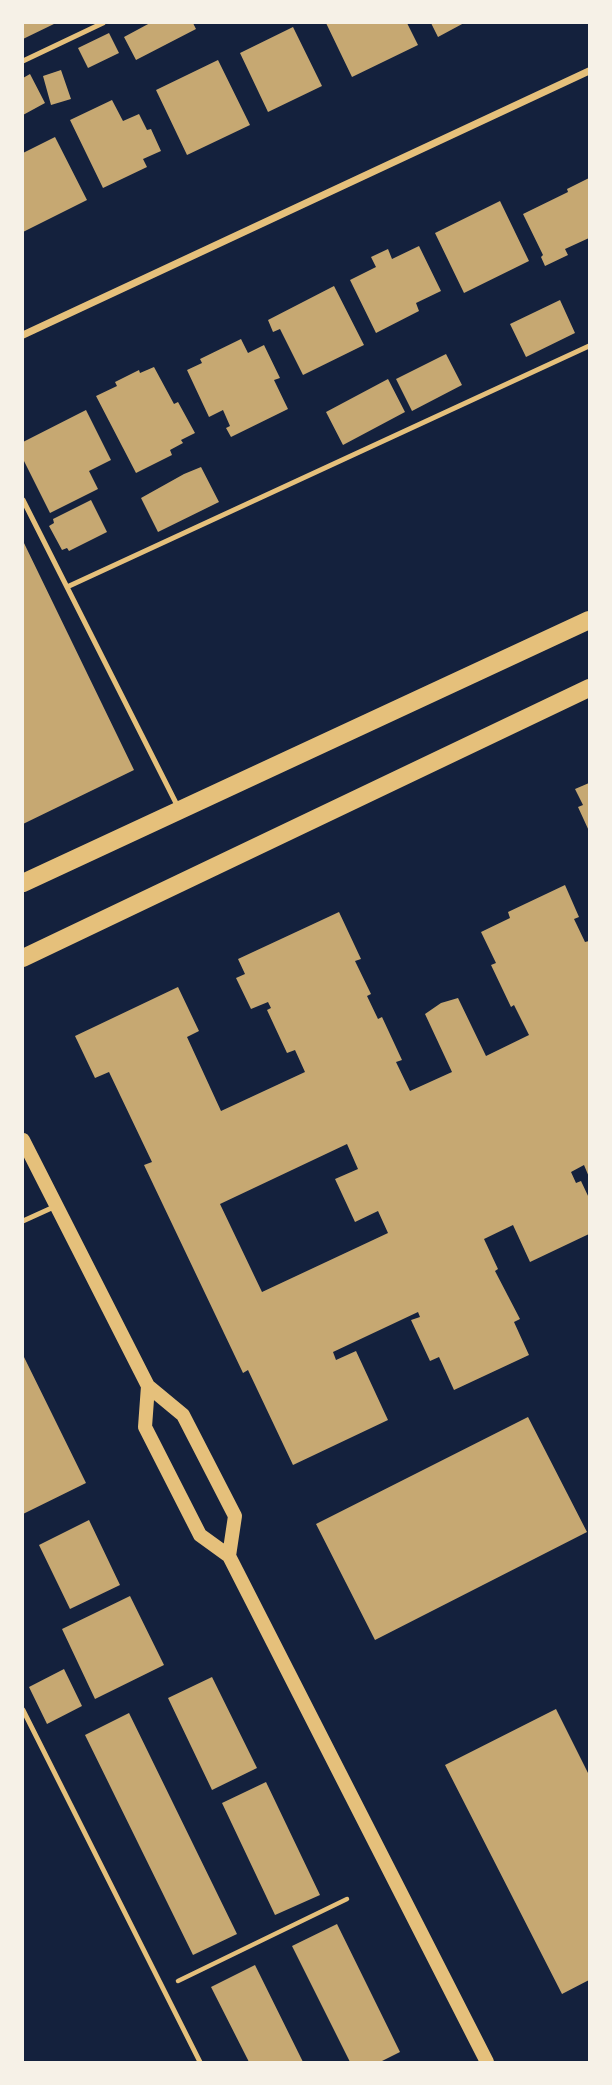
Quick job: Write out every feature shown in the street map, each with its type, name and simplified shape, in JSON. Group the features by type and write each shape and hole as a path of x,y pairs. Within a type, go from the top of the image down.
{"main road":[{"path":"23,883 589,620"},
{"path":"23,958 589,688"},
{"path":"23,1140 27,1157 56,1206 148,1386 183,1415 235,1516 229,1556"},
{"path":"148,1386 145,1427 200,1535 229,1556 487,2062"}],"street":[{"path":"23,335 589,71"}],"lane":[{"path":"23,61 103,23"},
{"path":"66,587 589,346"},
{"path":"23,500 179,810"},
{"path":"23,1222 56,1206"},
{"path":"23,1710 200,2062"}],"path":[{"path":"162,1988 347,1899"}],"building":[{"path":"23,23 56,23 23,39"},
{"path":"150,23 193,23 196,29 136,60 124,37"},
{"path":"326,23 407,23 418,45 352,77"},
{"path":"431,23 464,23 438,37"},
{"path":"293,27 322,86 268,112 240,53"},
{"path":"109,33 119,53 88,68 78,48"},
{"path":"218,60 250,125 187,155 156,90"},
{"path":"61,70 71,99 51,105 43,76"},
{"path":"30,74 45,103 23,115 23,78"},
{"path":"112,100 123,121 139,114 147,130 151,129 161,151 143,159 147,167 103,188 70,120"},
{"path":"55,137 87,200 23,232 23,153"},
{"path":"589,178 589,238 565,249 568,255 545,266 541,257 543,255 523,214 568,192 567,189"},
{"path":"500,201 529,261 464,293 435,233"},
{"path":"419,246 441,291 416,303 419,311 376,333 350,280 376,267 371,257 388,249 392,259"},
{"path":"334,286 364,345 303,375 280,329 273,332 268,320"},
{"path":"560,300 575,333 526,357 510,324"},
{"path":"241,339 248,353 264,345 280,378 274,380 288,409 231,437 226,428 230,426 223,410 209,417 187,370 202,363 200,359"},
{"path":"446,354 462,385 412,411 396,379"},
{"path":"154,367 174,404 178,402 195,433 170,450 172,455 136,473 96,396 117,386 115,382 139,370 140,373"},
{"path":"388,379 405,412 343,445 326,412"},
{"path":"86,410 111,460 89,471 98,489 50,513 23,459 23,442"},
{"path":"201,467 219,502 158,532 141,498"},
{"path":"91,500 107,532 69,551 67,548 62,550 49,526 54,523 53,519"},
{"path":"23,541 134,770 23,824"},
{"path":"589,783 589,831 578,807 583,805 575,789"},
{"path":"565,885 579,917 574,919 585,942 589,941 589,1177 584,1165 571,1172 576,1183 581,1181 589,1198 589,1234 530,1262 513,1225 484,1239 498,1269 495,1271 520,1319 514,1322 529,1355 454,1390 439,1357 430,1361 411,1320 420,1317 418,1312 333,1352 336,1360 356,1351 388,1420 293,1465 248,1370 243,1373 144,1165 152,1162 109,1072 95,1078 75,1036 178,987 199,1031 187,1037 221,1111 305,1072 295,1050 287,1053 267,1010 271,1008 268,1002 251,1009 236,978 245,974 238,959 339,912 361,959 355,961 371,994 367,996 378,1019 382,1017 402,1060 396,1062 410,1091 452,1072 425,1014 441,1003 458,998 486,1056 529,1035 514,1005 511,1007 491,965 496,963 481,932 510,918 508,912","holes":["347,1144 358,1169 335,1179 355,1222 378,1211 388,1233 262,1292 220,1204"]},
{"path":"23,1355 86,1483 23,1514"},
{"path":"528,1417 587,1532 375,1640 316,1524"},
{"path":"89,1520 120,1585 70,1609 39,1545"},
{"path":"130,1596 164,1665 95,1699 62,1629"},
{"path":"64,1669 82,1706 47,1724 29,1687"},
{"path":"212,1677 257,1768 212,1790 168,1698"},
{"path":"556,1709 589,1775 589,1980 562,1994 445,1765"},
{"path":"129,1713 237,1934 193,1955 85,1735"},
{"path":"266,1782 320,1895 275,1915 222,1803"},
{"path":"337,1924 400,2052 380,2062 350,2062 292,1946"},
{"path":"255,1965 303,2062 249,2062 211,1987"}]}
